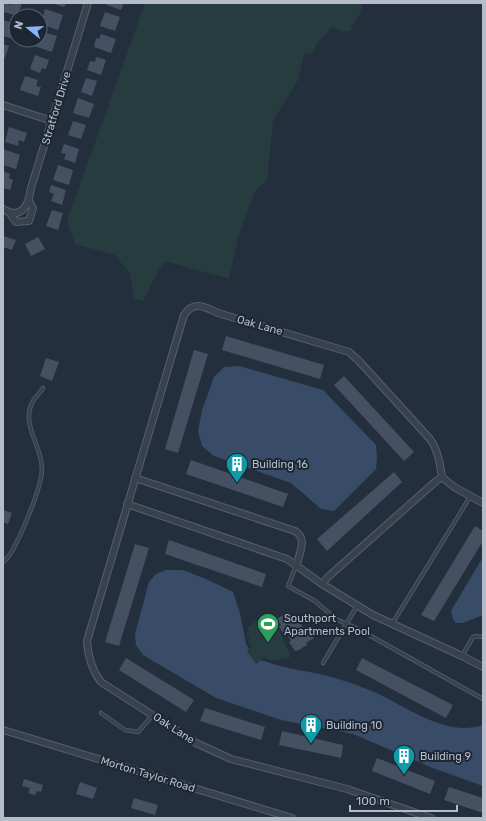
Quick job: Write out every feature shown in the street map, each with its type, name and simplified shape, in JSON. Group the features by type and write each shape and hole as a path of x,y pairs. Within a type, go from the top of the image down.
{"street":[{"name":"Stratford Drive","path":"9,212 16,222 29,220 33,208 30,201 31,188 88,3"},
{"path":"3,105 52,121"},
{"path":"3,209 9,212 20,211 25,209 30,201"},
{"name":"Oak Lane","path":"431,818 346,789 231,758 196,743 101,682 91,667 87,649 87,641 184,315 187,310 192,307 202,306 218,313 327,345 354,355 430,439 439,457 442,477"},
{"path":"322,584 328,577 442,477 470,497 483,503"},
{"path":"135,478 295,530 302,536 303,541 296,565"},
{"path":"127,504 285,558 322,584 357,605 392,624 483,667"},
{"name":"Morton Taylor Road","path":"3,730 292,818"}],"lane":[{"path":"3,562 10,555 21,534 40,484 42,470 41,458 28,417 32,402 44,388"},
{"path":"392,624 470,497"},
{"path":"296,565 288,586 315,601 336,619 483,699"},
{"path":"323,663 357,605"},
{"path":"462,656 473,637 483,637"},
{"path":"101,713 125,730 138,732 153,715"}],"green space":[{"path":"145,3 364,3 350,31 341,31 332,27 317,43 313,53 304,54 297,82 273,121 267,180 255,191 238,238 229,279 165,261 143,301 134,298 130,274 115,255 75,244 67,221"},
{"name":"Southport Apartments Pool","path":"256,621 258,624 264,624 279,630 291,657 272,661 264,657 256,664 247,651 252,647 248,641 250,638 246,634 249,632 247,628"}],"water":[{"path":"239,366 323,390 376,445 376,469 334,511 321,509 291,483 214,456 202,446 198,431 202,410 214,377 224,367"},
{"path":"483,557 483,615 463,623 456,623 453,619 451,611"},
{"path":"166,570 183,570 233,592 240,613 246,644 249,649 247,651 256,664 261,660 280,666 329,676 360,686 443,725 470,728 483,725 483,786 433,768 353,734 281,720 216,698 143,655 136,645 135,634 149,582 156,574"}],"building":[{"path":"5,3 10,5 11,3 22,3 20,8 8,8 8,13 3,12"},
{"path":"51,3 66,3 64,7"},
{"path":"107,3 124,3 121,10 107,5"},
{"path":"48,10 63,15 58,30 48,26"},
{"path":"105,12 120,17 115,31 100,26"},
{"path":"3,20 8,22 8,38 3,36"},
{"path":"48,33 57,36 52,52 40,48 48,48"},
{"path":"101,34 116,39 111,53 94,47 96,38 99,39"},
{"path":"3,44 8,46 8,48 3,63"},
{"path":"35,55 49,60 46,69 42,68 40,73 30,69"},
{"path":"96,57 106,60 101,75 87,70 90,61 95,62"},
{"path":"25,76 38,80 36,86 41,87 38,96 20,90"},
{"path":"86,78 97,81 92,96 81,92"},
{"path":"78,98 94,104 89,118 73,113"},
{"path":"73,121 86,125 81,139 68,135"},
{"path":"9,127 27,133 24,142 19,140 18,146 5,142"},
{"path":"64,144 79,149 75,163 64,159 66,154 61,153"},
{"path":"3,149 20,155 16,169 3,165"},
{"path":"58,165 73,170 69,185 53,180"},
{"path":"3,171 10,174 9,178 13,180 10,190 3,188"},
{"path":"51,185 66,190 62,205 51,201 54,194 49,192"},
{"path":"52,210 63,213 58,230 46,226"},
{"path":"3,236 16,240 12,250 3,247"},
{"path":"38,237 45,249 31,256 25,244"},
{"path":"226,336 324,365 320,379 222,350"},
{"path":"194,350 208,354 178,453 165,449"},
{"path":"46,358 59,362 52,381 40,376"},
{"path":"344,376 414,452 404,461 334,385"},
{"name":"Building 16","path":"191,460 288,494 283,507 186,474"},
{"path":"394,472 402,482 327,551 317,539"},
{"path":"3,510 12,513 8,524 3,522"},
{"path":"475,526 483,531 483,541 434,621 421,615"},
{"path":"169,540 266,574 262,587 165,554"},
{"path":"135,544 149,548 119,646 105,642"},
{"path":"288,611 293,617 296,615 301,620 299,621 307,634 310,632 314,638 306,643 307,645 297,651 295,651 289,642 291,641 287,634 285,637 279,626 281,625 277,619"},
{"path":"126,658 194,700 186,712 119,670"},
{"path":"362,658 453,705 446,718 356,670"},
{"path":"205,708 265,727 261,740 200,721"},
{"name":"Building 10","path":"282,731 343,745 341,758 279,745"},
{"name":"Building 9","path":"377,758 435,781 430,794 372,771"},
{"path":"24,779 43,785 41,792 37,791 35,795 28,793 30,788 22,786"},
{"path":"80,782 97,788 93,799 76,794"},
{"path":"449,787 483,798 483,813 444,800"},
{"path":"134,798 158,805 155,815 131,808"}],"place":[{"name":"Building 16","path":"237,484"},
{"name":"Southport Apartments Pool","path":"268,644"},
{"name":"Building 10","path":"311,744"},
{"name":"Building 9","path":"404,776"}]}
